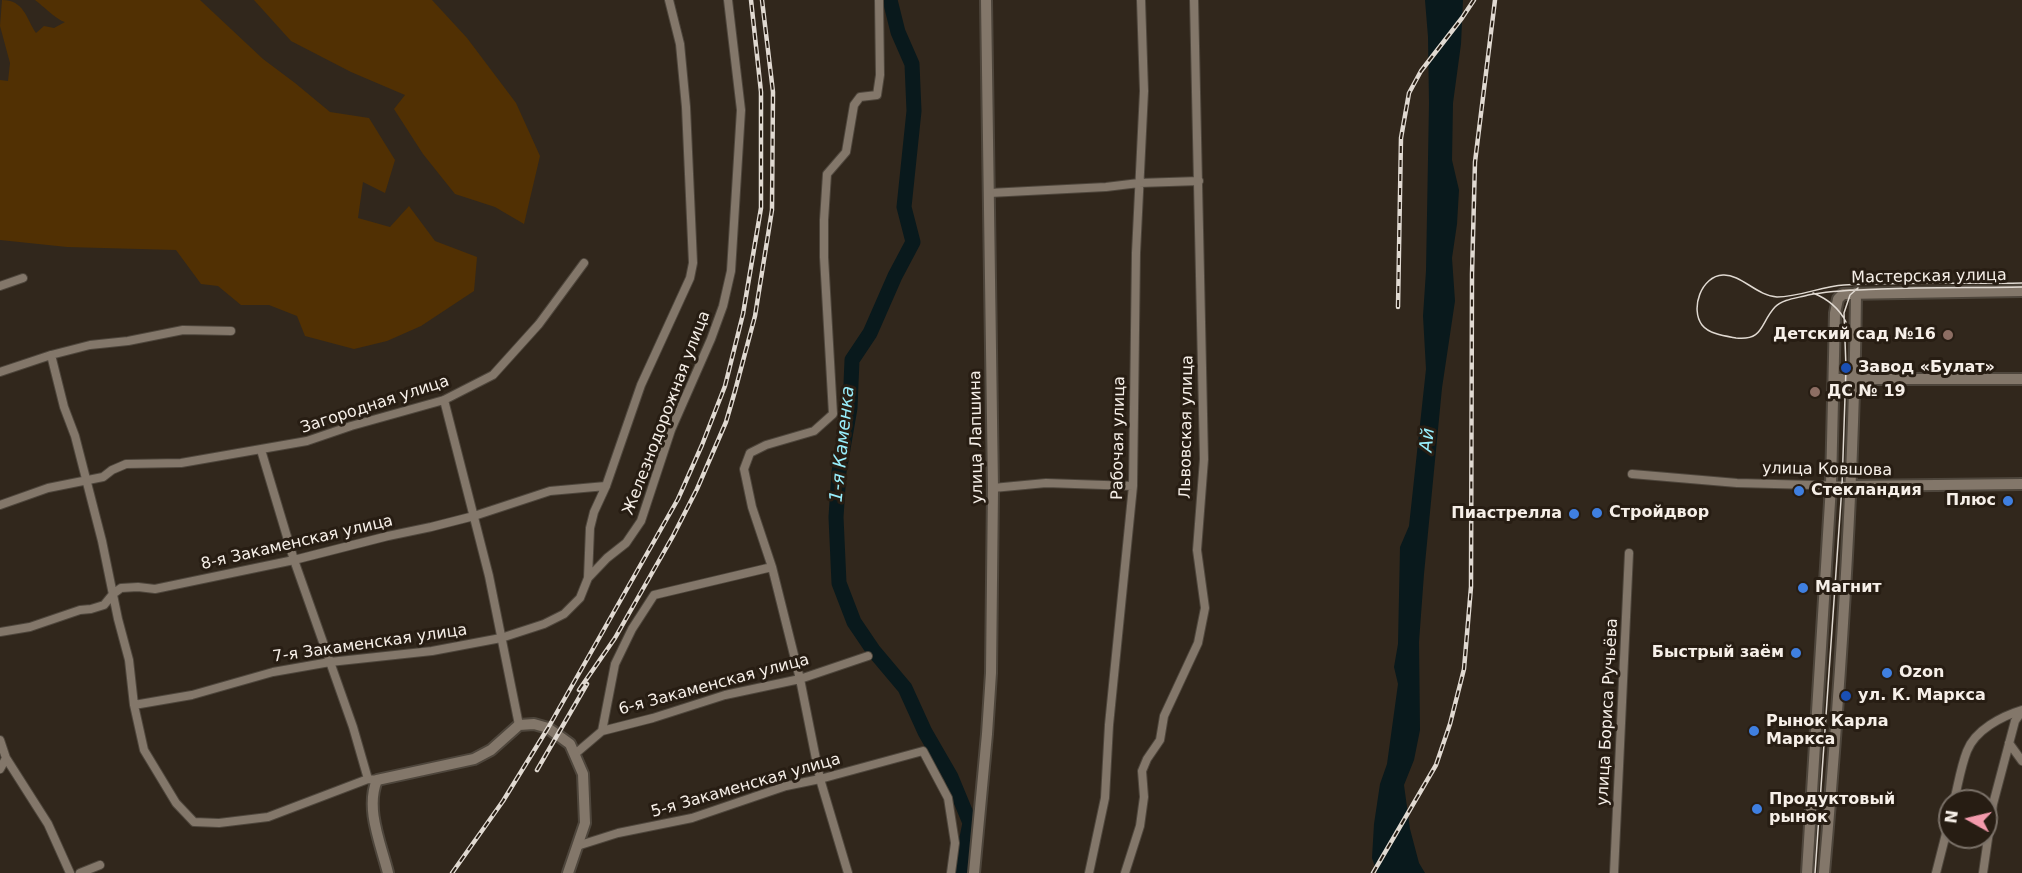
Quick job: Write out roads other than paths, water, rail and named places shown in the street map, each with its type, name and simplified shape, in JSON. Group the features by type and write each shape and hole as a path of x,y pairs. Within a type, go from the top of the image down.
{"main road":[{"name":"улица Лапшина","path":"974,873 991,673 993,488 986,0"},
{"name":"Мастерская улица","path":"1835,379 1835,313 1838,298 1843,294 2022,291"},
{"path":"1824,873 1840,678 1855,379 1856,293"},
{"path":"1807,873 1832,486 1835,379 2022,379"},
{"name":"улица Ковшова","path":"1850,486 2022,484"},
{"path":"388,873 372,803 372,780 474,759 491,750 519,725 534,724 548,729 570,744 583,774 585,823 568,873"}],"street":[{"name":"Железнодорожная улица","path":"588,578 590,528 596,505 606,486 642,385 690,278 693,263 687,130 680,44 669,0"},
{"name":"Железнодорожная улица","path":"588,578 607,558 626,543 641,521 671,430 723,306 731,271 741,110 728,0"},
{"path":"848,873 820,779 800,679 772,567 752,507 744,469 750,453 766,445 814,431 833,414 824,257 828,174 846,152 854,105 860,97 877,95 880,75 879,0"},
{"name":"Рабочая улица","path":"1089,873 1105,798 1108,725 1133,486 1136,253 1144,91 1141,0"},
{"name":"Львовская улица","path":"1125,873 1140,826 1144,797 1142,771 1160,740 1164,716 1198,643 1205,608 1197,550 1204,459 1194,0"},
{"path":"989,193 1199,181"},
{"name":"Загородная улица","path":"0,505 48,488 103,477 126,464 181,463 307,441 444,400 493,375 539,324 584,263"},
{"path":"0,286 23,278"},
{"path":"0,372 90,345 128,341 183,330 231,331"},
{"path":"51,355 64,407 75,436 129,660 134,705 144,750 176,803 194,822 219,823 268,817 372,780 294,560 261,450"},
{"path":"444,400 474,516 519,725"},
{"name":"улица Ковшова","path":"1632,474 1737,483 1850,486"},
{"path":"993,488 1046,483 1133,486"},
{"name":"8-я Закаменская улица","path":"0,632 30,627 80,609 91,609 104,605 121,588 155,589 294,560 474,516 550,491 606,486"},
{"name":"улица Бориса Ручьёва","path":"1614,873 1629,553"},
{"path":"602,731 615,664 632,629 654,595 772,567"},
{"name":"7-я Закаменская улица","path":"134,705 192,695 273,672 330,662 432,651 501,638 544,624 564,614 580,598 588,578"},
{"name":"6-я Закаменская улица","path":"575,754 602,731 653,718 725,695 800,679 868,656"},
{"path":"1983,873 1992,804 2015,721 2022,711"},
{"path":"1957,789 1967,749 1977,736 2005,715 2022,711"},
{"path":"0,740 6,758 48,824 70,873"},
{"path":"2009,742 2022,761"},
{"name":"5-я Закаменская улица","path":"577,846 618,833 692,818 786,786 923,751 948,798 955,843 951,873"},
{"path":"0,769 6,758"},
{"path":"1936,873 1942,849"},
{"path":"80,873 100,865"}],"water":[{"name":"Ай","path":"1425,0 1463,0 1461,44 1453,103 1452,160 1459,190 1452,258 1455,301 1442,388 1424,574 1419,642 1420,730 1414,760 1404,785 1410,829 1419,863 1425,873 1377,873 1372,858 1374,824 1380,784 1387,764 1398,684 1394,667 1398,644 1400,547 1409,526 1426,369 1423,316 1429,103"}],"waterway":[{"name":"1-я Каменка","path":"890,0 898,32 912,64 914,111 904,207 913,242 870,333 852,360 850,408 839,472 836,517 839,583 854,622 873,650 905,688 925,732 951,777 970,823 960,873"}],"tram line":[{"path":"2022,283 1844,285 1777,297 1763,293 1736,278 1723,275 1715,277 1704,287 1700,294 1697,311 1702,325 1709,331 1745,338 1757,334 1778,304 1808,295 1835,291 2022,287"},
{"path":"1815,873 1842,486 1846,368 1844,313 1850,295 1858,288"},
{"path":"1813,293 1824,298 1840,312 1846,322"}],"railway":[{"path":"452,873 503,801 548,728 678,499 725,386 743,314 761,208 761,92 751,0"},
{"path":"579,690 615,638 697,489 726,422 755,316 772,210 773,92 762,0"},
{"path":"1398,307 1401,138 1409,93 1421,71 1474,0"},
{"path":"1373,873 1436,765 1450,724 1464,669 1471,587 1472,274 1475,162 1495,0"},
{"path":"537,770 587,684"}],"place":[{"name":"Детский сад №16","path":"1948,335"},
{"name":"Завод «Булат»","path":"1846,368"},
{"name":"ДС № 19","path":"1815,392"},
{"name":"Стекландия","path":"1799,491"},
{"name":"Плюс","path":"2008,501"},
{"name":"Стройдвор","path":"1597,513"},
{"name":"Пиастрелла","path":"1574,514"},
{"name":"Магнит","path":"1803,588"},
{"name":"Быстрый заём","path":"1796,653"},
{"name":"Ozon","path":"1887,673"},
{"name":"ул. К. Маркса","path":"1846,696"},
{"name":"Рынок Карла Маркса","path":"1754,731"},
{"name":"Продуктовый рынок","path":"1757,809"}]}
